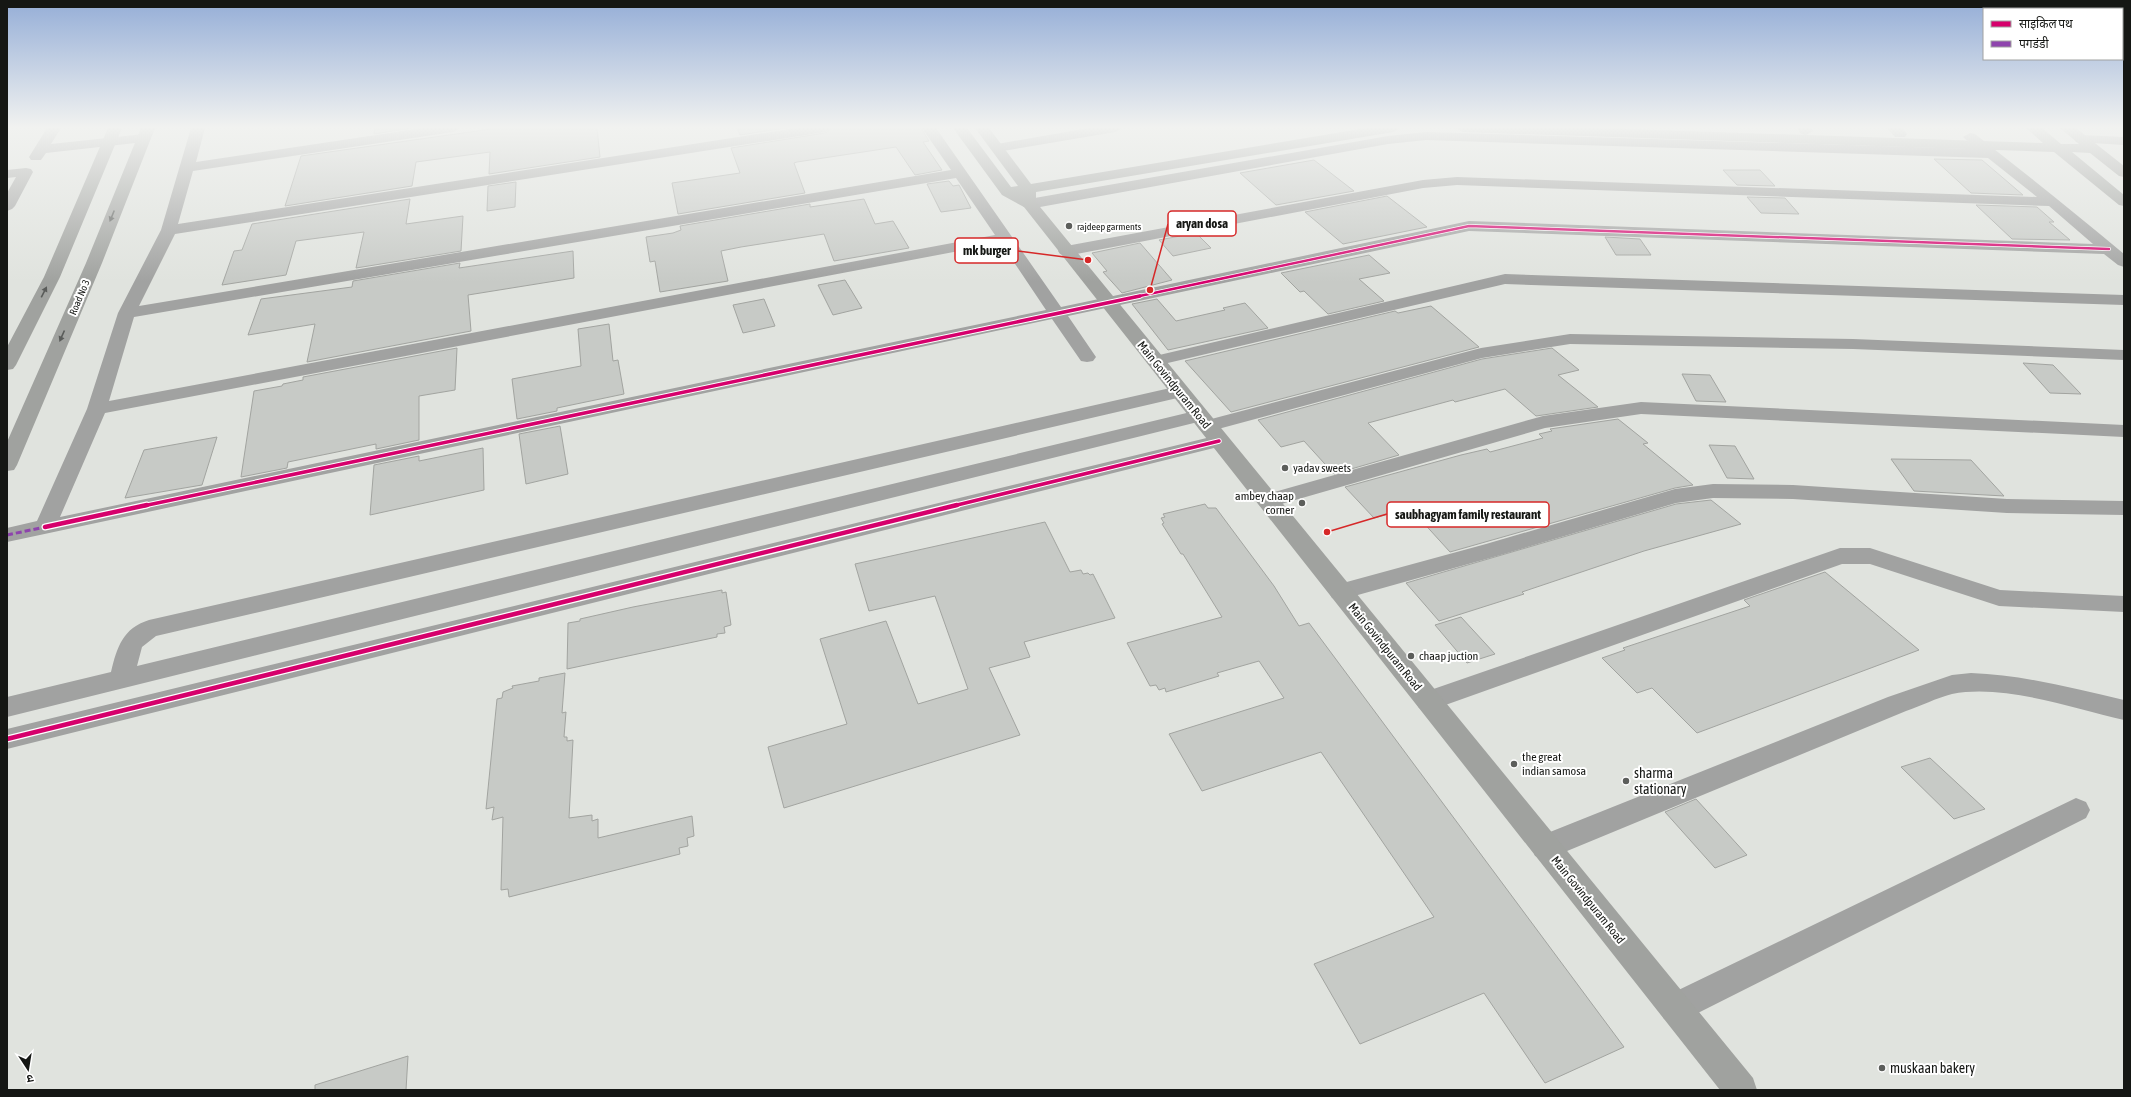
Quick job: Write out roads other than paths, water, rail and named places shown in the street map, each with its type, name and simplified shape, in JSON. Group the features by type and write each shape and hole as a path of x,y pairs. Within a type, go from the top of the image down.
{"street":[{"path":"7,206 22,179"},
{"path":"7,364 52,277 93,179"},
{"name":"Road No 3","path":"7,465 94,263 128,179"},
{"path":"45,527 97,409 127,313 169,230 184,179"},
{"path":"169,230 496,179"},
{"path":"127,313 922,179"},
{"path":"963,179 1087,357"},
{"name":"Main Govindpuram Road","path":"998,179 1004,188 1026,191"},
{"name":"Main Govindpuram Road","path":"1018,179 1066,250 1108,303 1741,1090"},
{"path":"1026,191 1083,179"},
{"path":"1026,191 1095,179"},
{"path":"1004,188 1026,191 1109,179"},
{"path":"2027,179 2124,262"},
{"path":"2096,179 2124,202"},
{"path":"1066,250 1423,184 1457,181 2053,202"},
{"path":"7,535 1469,226 2109,249"},
{"path":"97,409 1004,238"},
{"path":"1155,361 1505,279 2124,300"},
{"path":"7,739 974,501 1209,428 1481,353 1570,339 1853,344 2124,355"},
{"path":"122,679 131,641 137,635 149,629 1179,392"},
{"path":"1267,501 1543,422 1641,408 2124,431"},
{"path":"7,707 959,475 1209,428"},
{"path":"959,475 974,501"},
{"path":"750,491 760,524"},
{"path":"1340,592 1489,551 1675,496 1713,491 1793,492 2007,506 2124,508"},
{"path":"1428,701 1840,556 1870,556 1998,598 2124,604"},
{"path":"1546,847 1897,704 1953,685 1990,684 2012,687 2124,710"},
{"path":"1675,1008 2076,810"}],"place":[{"name":"rajdeep garments","path":"1069,226"},
{"name":"mk burger","path":"1088,260"},
{"name":"aryan dosa","path":"1150,290"},
{"name":"yadav sweets","path":"1285,468"},
{"name":"ambey chaap corner","path":"1302,503"},
{"name":"saubhagyam family restaurant","path":"1327,532"},
{"name":"chaap juction","path":"1411,656"},
{"name":"the great indian samosa","path":"1514,764"},
{"name":"sharma stationary","path":"1626,781"},
{"name":"muskaan bakery","path":"1882,1068"}]}
